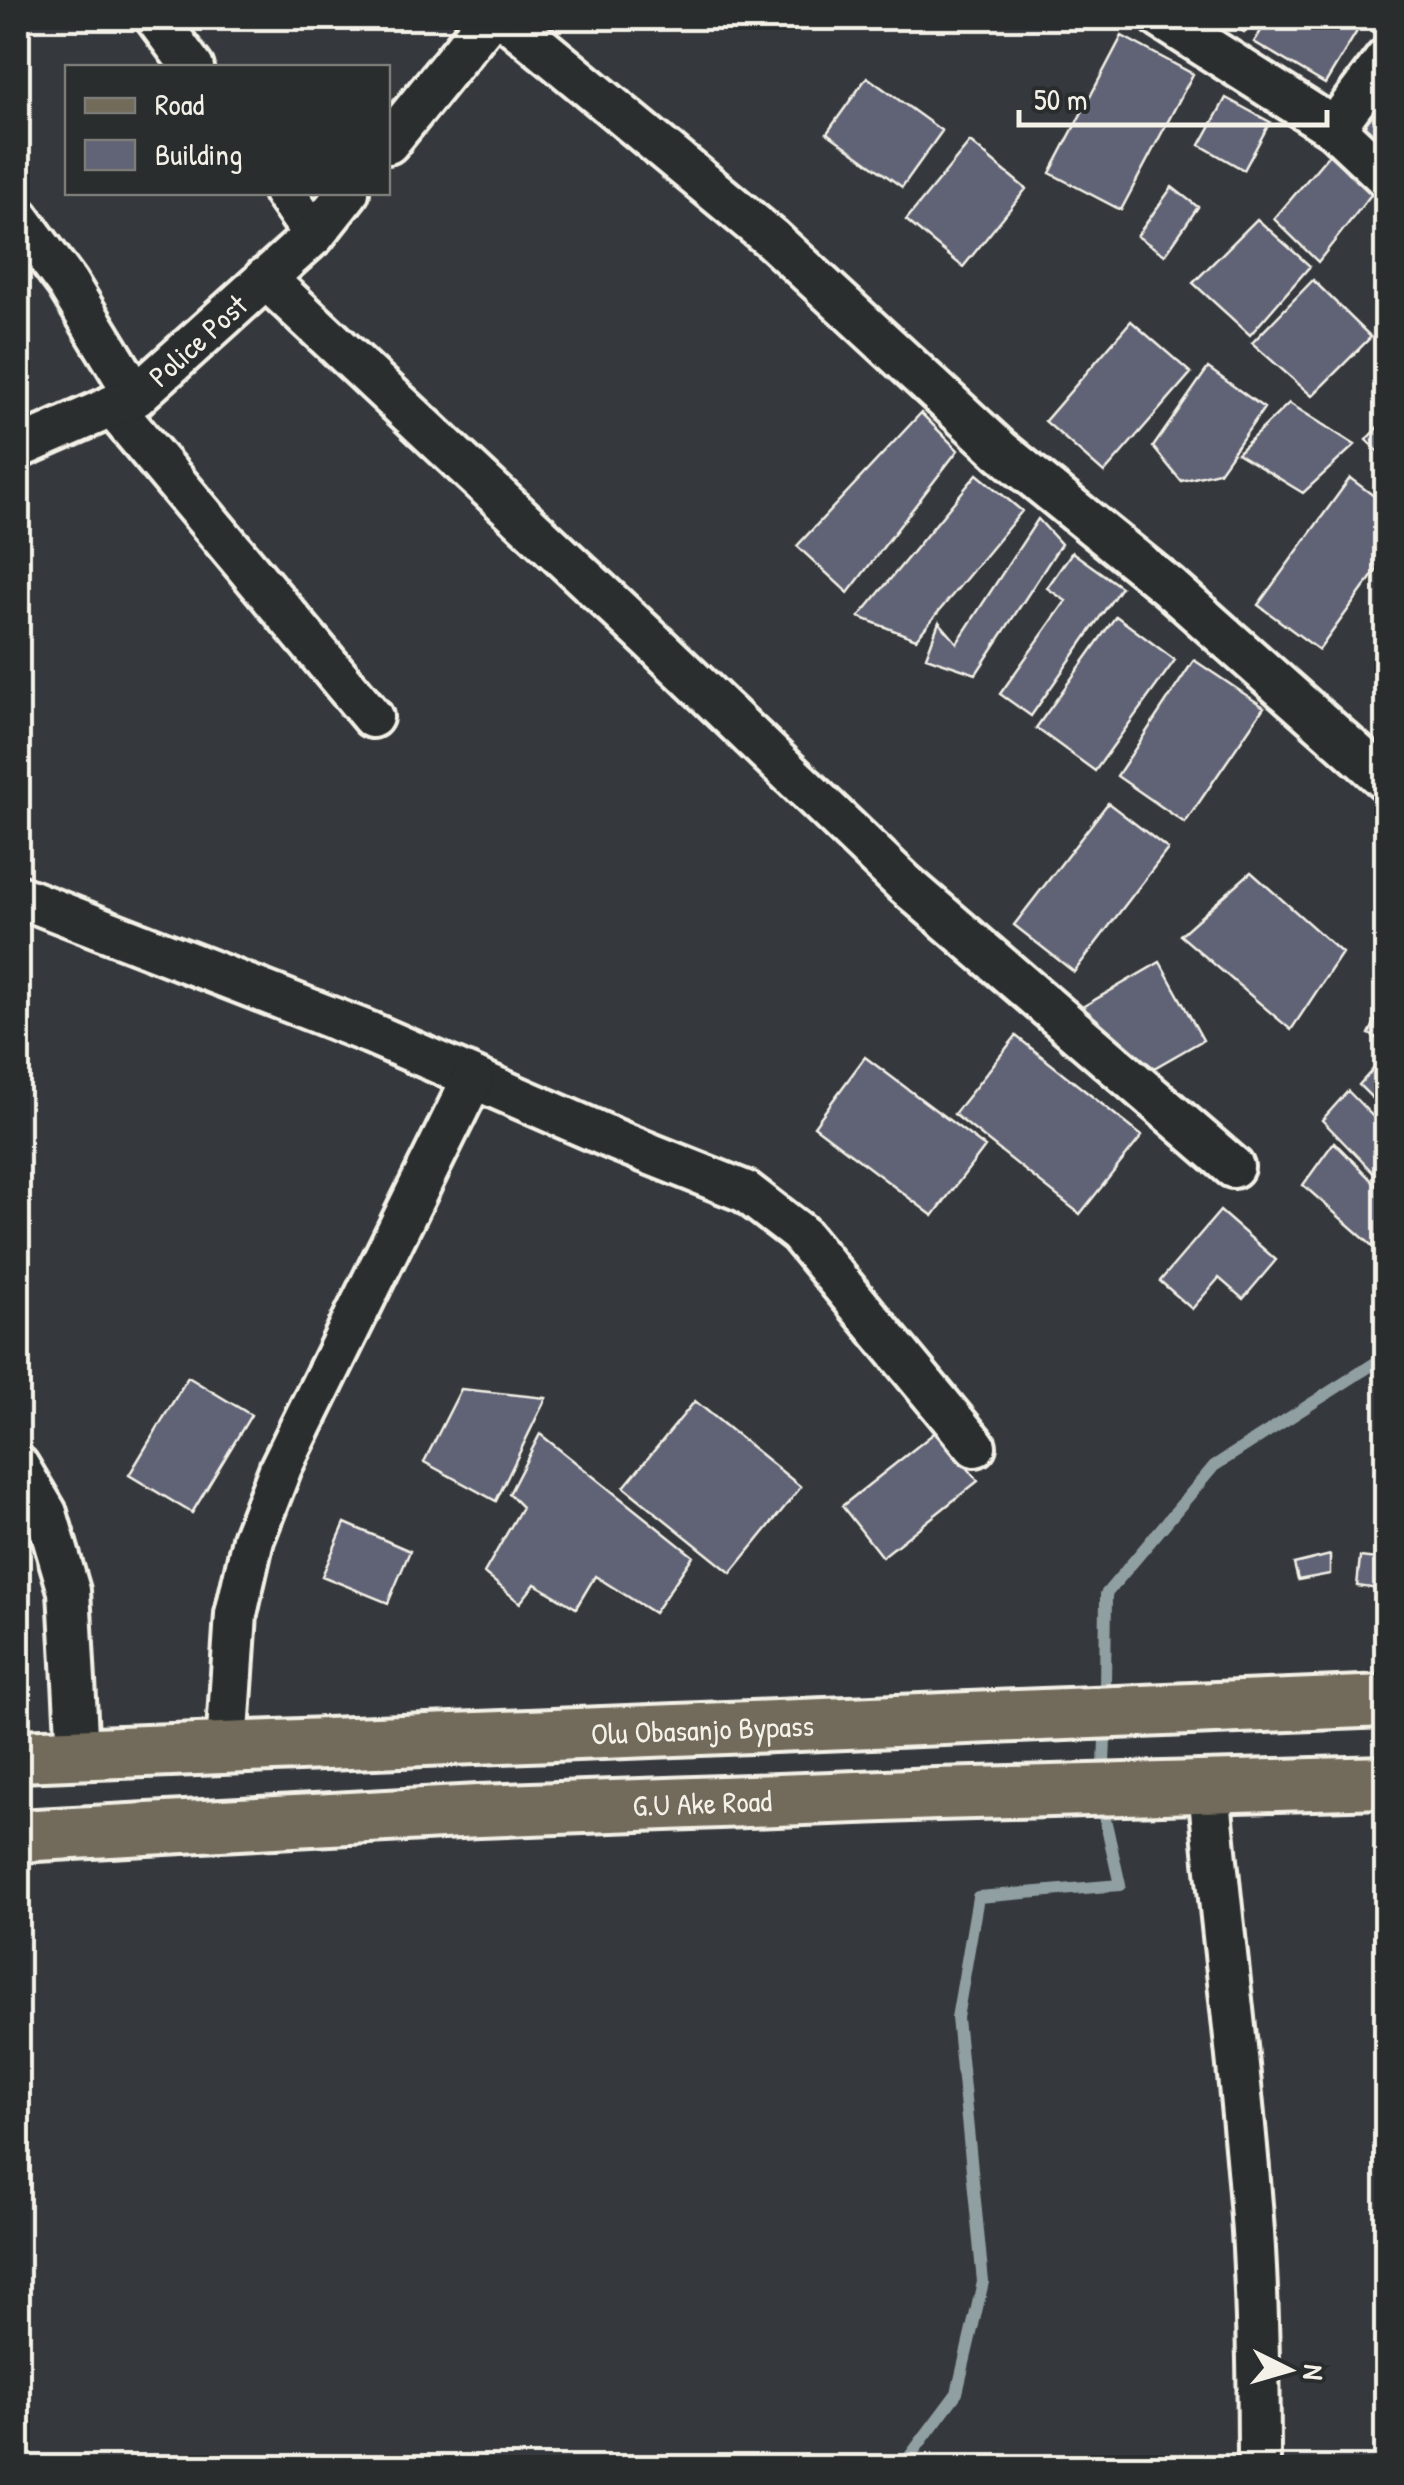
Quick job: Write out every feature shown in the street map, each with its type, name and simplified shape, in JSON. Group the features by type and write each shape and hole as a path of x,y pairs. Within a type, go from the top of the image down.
{"main road":[{"name":"Olu Obasanjo Bypass","path":"18,1756 1386,1701"},
{"name":"G.U Ake Road","path":"18,1836 479,1811 1386,1782"}],"street":[{"path":"156,18 190,65"},
{"path":"390,141 489,18"},
{"path":"506,18 772,239 1000,450 1169,587 1386,780"},
{"path":"1161,18 1334,128 1386,177"},
{"path":"1334,128 1386,60"},
{"path":"286,195 314,234"},
{"name":"Police Post","path":"18,448 124,401 314,234 346,195"},
{"path":"18,217 66,283 124,401 372,718"},
{"path":"265,278 906,884 1233,1167"},
{"path":"18,896 370,1033 746,1192 798,1232 976,1446"},
{"path":"228,1747 236,1614 252,1539 281,1467 474,1078"},
{"path":"18,1466 46,1513 69,1591 78,1753"},
{"path":"1209,1787 1253,2236 1259,2468"}],"building":[{"path":"1218,18 1251,18 1244,32"},
{"path":"1269,18 1365,18 1325,84 1254,42"},
{"path":"1122,36 1193,74 1121,210 1050,173"},
{"path":"867,77 942,131 902,187 827,133"},
{"path":"1386,82 1386,157 1353,126"},
{"path":"1226,98 1270,122 1244,170 1200,145"},
{"path":"970,142 1026,189 963,267 906,220"},
{"path":"1331,152 1377,187 1318,262 1274,219"},
{"path":"1172,187 1198,207 1165,255 1137,236"},
{"path":"1257,219 1310,266 1250,335 1193,283"},
{"path":"1313,280 1371,337 1312,396 1252,343"},
{"path":"1131,321 1191,373 1104,473 1045,421"},
{"path":"1208,368 1264,408 1219,472 1181,481 1153,447"},
{"path":"1289,403 1355,445 1303,493 1237,453"},
{"path":"921,413 958,450 848,593 797,546"},
{"path":"1386,418 1386,459 1366,440"},
{"path":"977,474 1022,511 916,639 859,617"},
{"path":"1350,478 1386,505 1386,557 1319,650 1258,605"},
{"path":"1038,519 1061,544 976,674 926,657 939,622 957,643"},
{"path":"1072,552 1121,587 1031,716 1000,694 1066,601 1047,588"},
{"path":"1116,616 1175,660 1095,771 1036,728"},
{"path":"1194,660 1264,707 1185,823 1117,776"},
{"path":"1108,803 1168,849 1074,972 1014,925"},
{"path":"1251,872 1342,953 1291,1030 1180,935"},
{"path":"1160,962 1203,1040 1154,1068 1079,1009"},
{"path":"1386,1000 1386,1043 1369,1034"},
{"path":"1016,1036 1142,1136 1080,1214 954,1114"},
{"path":"865,1057 985,1147 933,1216 814,1126"},
{"path":"1386,1057 1386,1112 1359,1085"},
{"path":"1348,1091 1386,1130 1386,1186 1322,1120"},
{"path":"1334,1142 1386,1195 1386,1258 1303,1185"},
{"path":"1220,1211 1276,1260 1243,1299 1219,1278 1192,1309 1160,1281"},
{"path":"188,1377 251,1415 192,1513 129,1475"},
{"path":"461,1389 546,1398 496,1501 424,1462"},
{"path":"695,1401 801,1487 731,1573 624,1487"},
{"path":"938,1430 978,1481 882,1557 842,1506"},
{"path":"540,1434 693,1556 654,1613 595,1576 576,1608 535,1584 520,1603 484,1573 522,1507 509,1494"},
{"path":"345,1523 410,1551 388,1603 322,1576"},
{"path":"21,1537 23,1597 18,1598 18,1538"},
{"path":"1330,1555 1330,1574 1298,1580 1294,1564"},
{"path":"1360,1557 1386,1560 1386,1590 1357,1586"}],"waterway":[{"path":"1105,1689 1106,1594 1214,1466 1386,1356"},
{"path":"1104,1765 1105,1739"},
{"path":"901,2468 957,2393 983,2282 957,2018 978,1897 1120,1885 1104,1814"}]}
